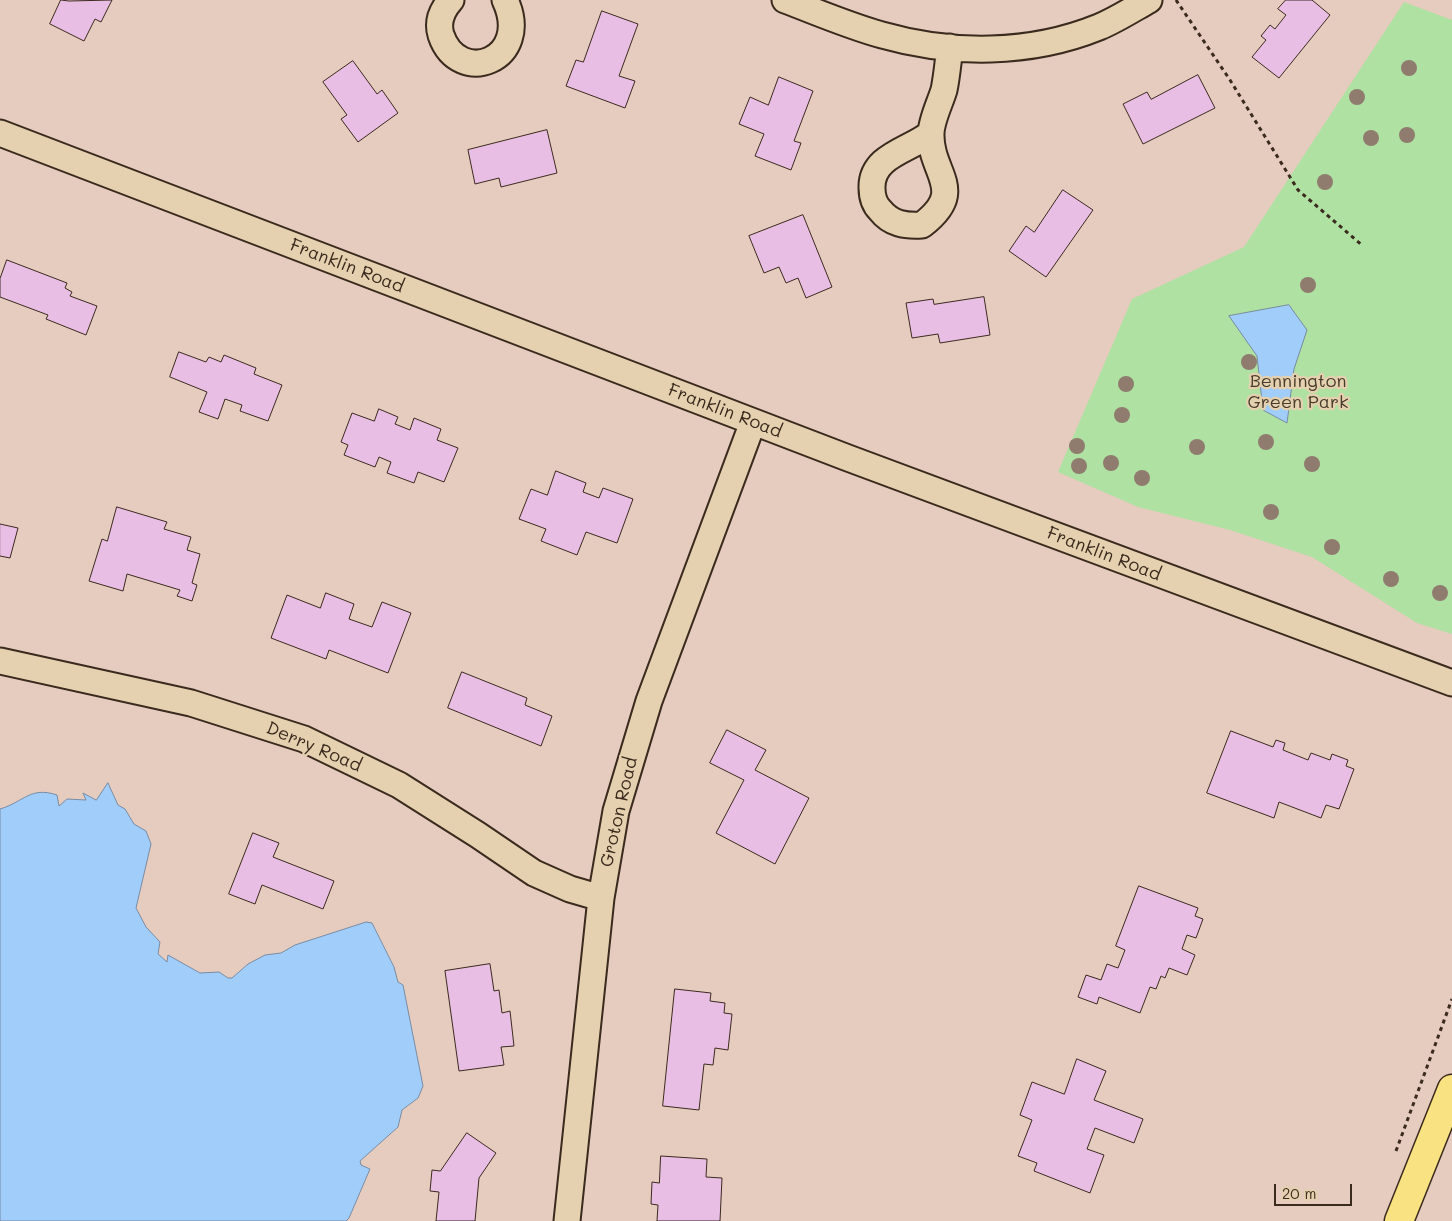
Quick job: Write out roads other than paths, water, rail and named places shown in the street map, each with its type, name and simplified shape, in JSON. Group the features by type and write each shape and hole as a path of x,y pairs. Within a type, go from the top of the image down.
{"main road":[{"path":"1399,1221 1452,1089"}],"street":[{"path":"451,0 440,18 440,30 444,43 452,54 473,63 484,63 496,57 506,48 511,36 512,23 505,0"},
{"path":"785,0 881,35 907,42 950,47 1018,48 1041,44 1099,27 1149,0"},
{"path":"931,133 945,87 950,47"},
{"name":"Franklin Road","path":"0,132 752,422 1452,684"},
{"name":"Groton Road","path":"566,1221 578,1096 602,898 616,811 638,733 752,422"},
{"name":"Derry Road","path":"0,662 191,704 304,740 400,786 534,873 570,889 602,898"}],"water":[{"path":"1289,305 1307,330 1294,369 1287,423 1263,410 1257,356 1229,316"},
{"path":"108,783 118,805 125,809 134,824 146,831 151,844 136,908 146,927 160,942 158,954 167,962 168,955 200,973 219,972 228,978 232,978 248,964 265,955 281,953 295,945 366,922 372,923 394,967 398,982 403,985 423,1086 418,1098 402,1110 398,1127 360,1161 361,1165 370,1169 346,1221 0,1221 0,809 40,792 57,795 59,806 67,799 86,800 83,793 96,800"}],"park label":[{"name":"Bennington Green Park","path":"1298,391"}]}
